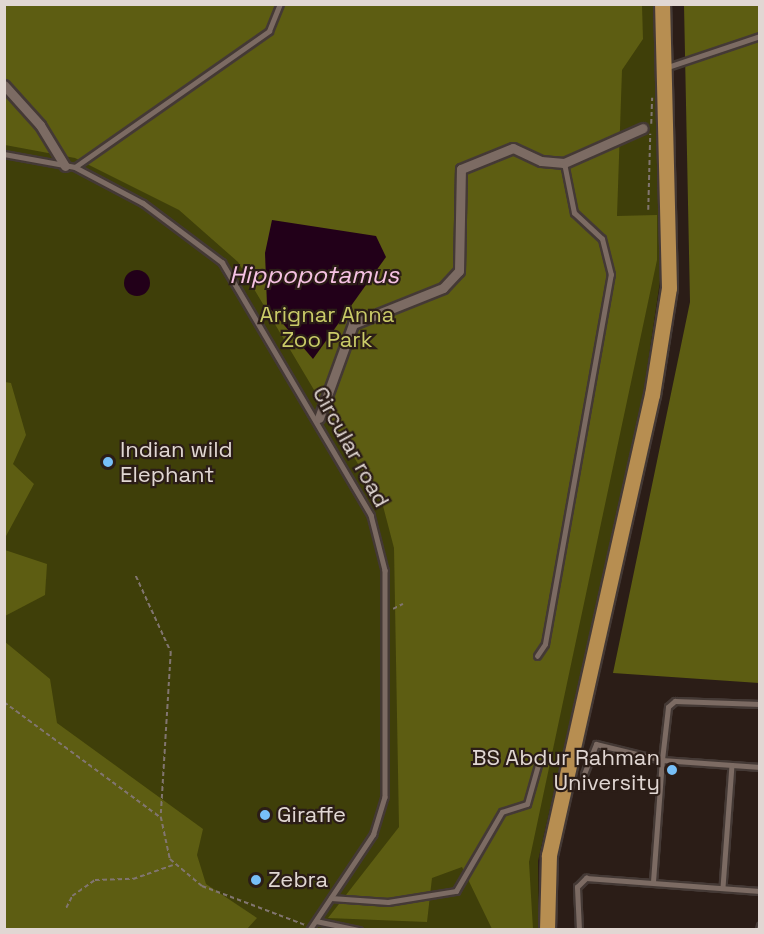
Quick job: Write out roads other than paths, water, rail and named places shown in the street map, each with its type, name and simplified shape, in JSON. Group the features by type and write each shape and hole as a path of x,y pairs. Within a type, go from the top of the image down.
{"main road":[{"path":"547,930 549,855 656,395 669,288 662,4"},
{"path":"555,930 556,856 656,395 676,288 670,4"}],"street":[{"path":"4,85 40,125 70,166"},
{"path":"319,418 353,324 443,288 459,271 457,175 461,169 513,148 541,161 564,163 643,128"}],"lane":[{"path":"70,166 269,31 280,4"},
{"path":"671,66 759,36"},
{"name":"Circular road","path":"4,154 70,166 143,204 222,262 319,418 371,515 385,570 381,817 310,929"},
{"path":"537,656 547,634 611,275 602,240 574,213 564,163"},
{"path":"653,882 668,707 675,701 759,704"},
{"path":"585,774 596,744 662,760 759,767"},
{"path":"331,898 398,901 456,891 502,812 527,804 538,765"},
{"path":"723,887 732,765"},
{"path":"579,930 577,887 582,879 653,882 759,891"},
{"path":"316,921 359,930"}],"water":[{"name":"Hippopotamus","path":"272,220 376,236 386,257 313,359 267,305 265,253"},
{"path":"137,270 146,274 150,283 146,292 137,296 128,292 124,283 128,274"}],"place":[{"name":"Indian wild Elephant","path":"108,462"},
{"name":"BS Abdur Rahman University","path":"672,770"},
{"name":"Giraffe","path":"265,815"},
{"name":"Zebra","path":"256,880"}],"park label":[{"name":"Arignar Anna Zoo Park","path":"327,326"}]}
